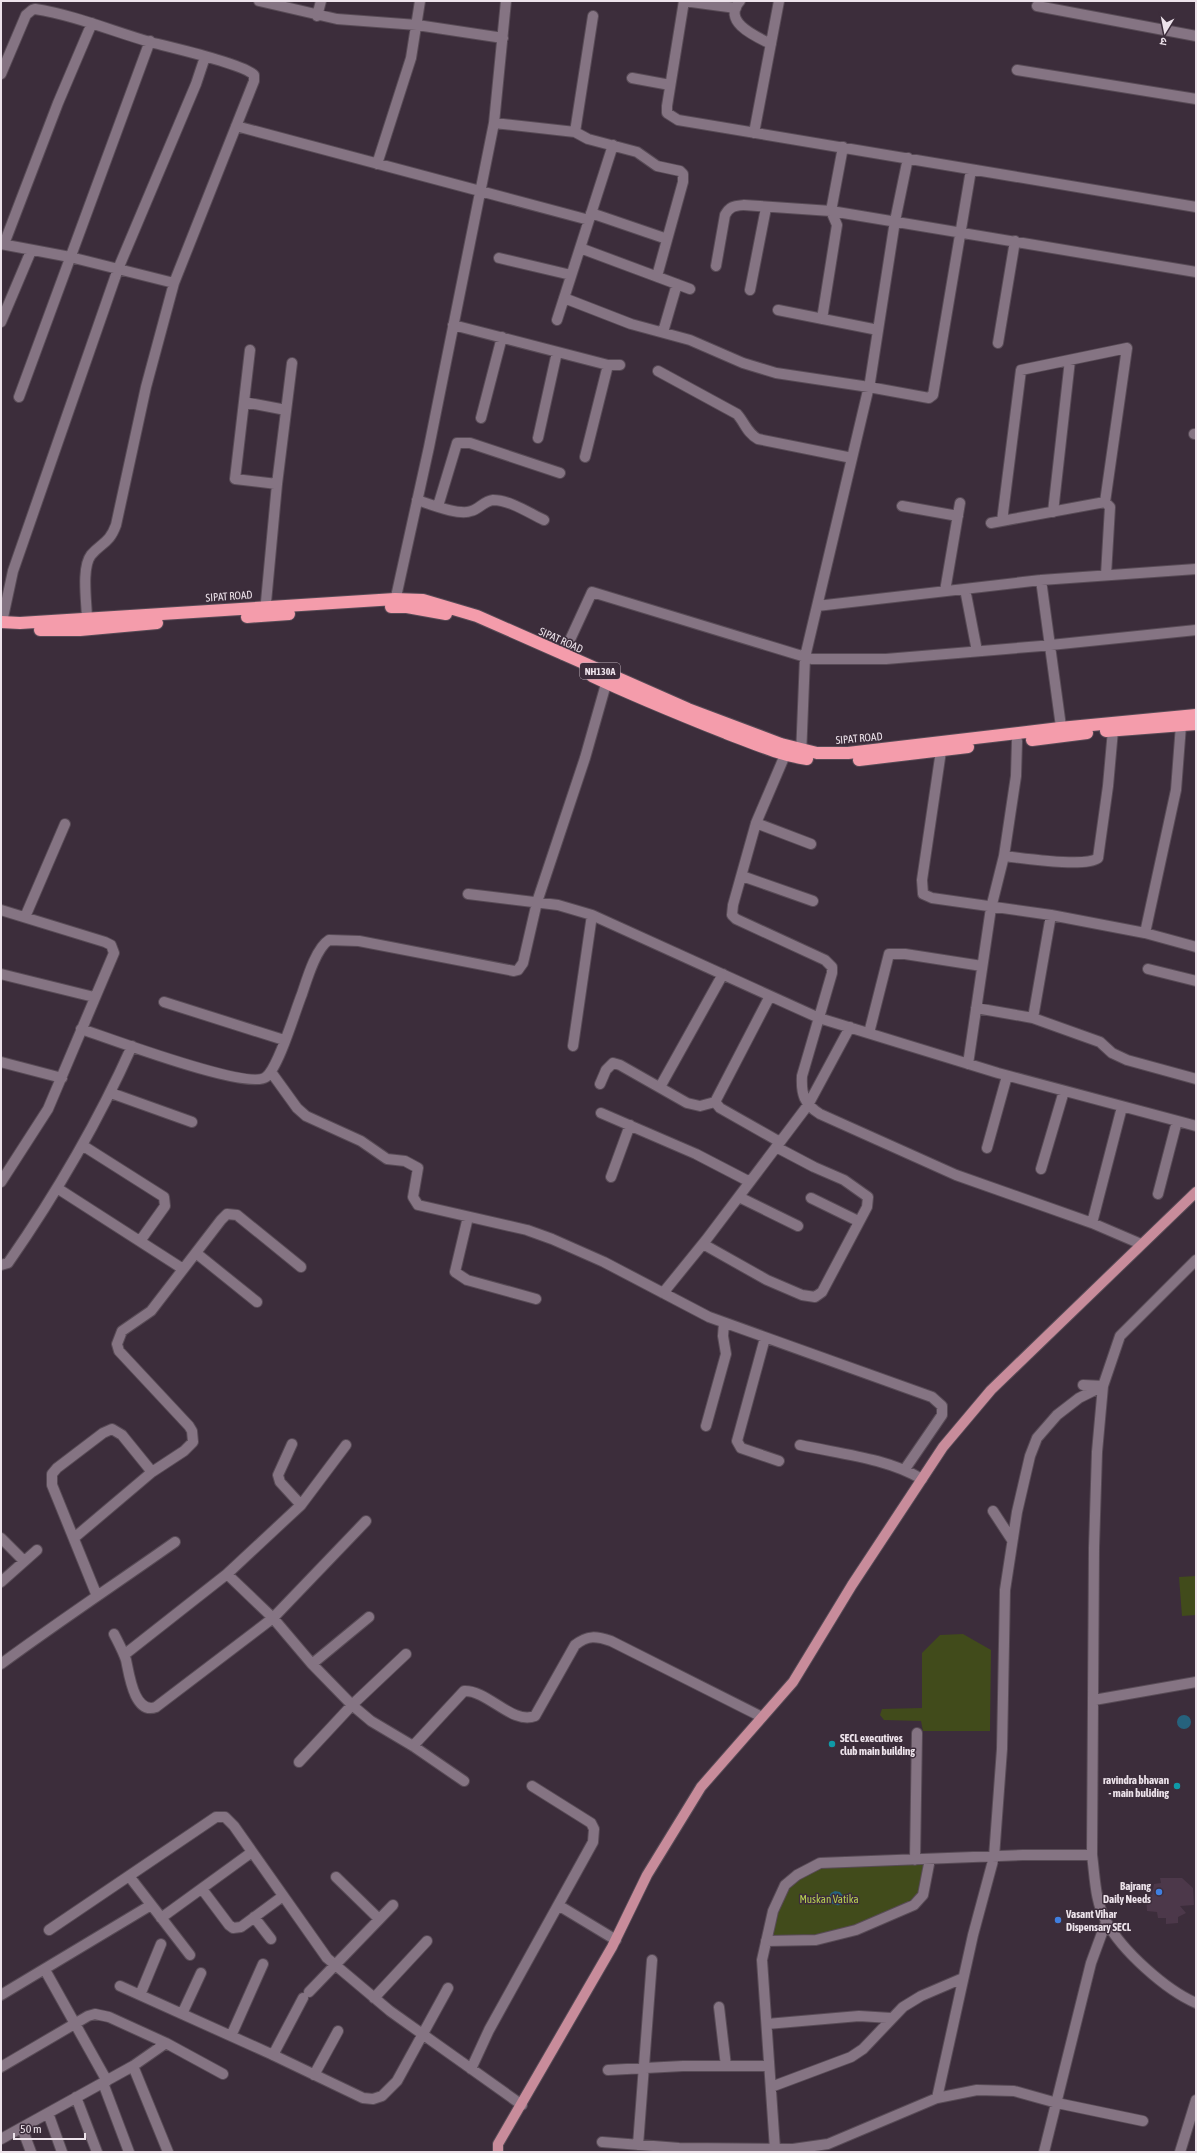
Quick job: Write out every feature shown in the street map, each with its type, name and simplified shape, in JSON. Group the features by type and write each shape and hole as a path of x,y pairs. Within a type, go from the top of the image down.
{"highway":[{"name":"SIPAT ROAD","path":"1,624 265,611 423,600 477,616 563,655 647,702 785,755 848,753 1061,732 1196,714"},
{"name":"SIPAT ROAD","path":"394,603 459,618 608,679 688,709 801,755 820,761 843,761 940,751 1017,741 1061,732 1196,724"},
{"name":"SIPAT ROAD","path":"1,624 80,630 265,611"}],"main road":[{"path":"498,2152 498,2144 522,2105 616,1940 647,1875 701,1787 793,1682 852,1585 943,1447 991,1390 1196,1192"}],"street":[{"path":"318,16 321,1"},
{"path":"377,164 411,58 420,1"},
{"path":"394,603 417,500 494,123 506,1"},
{"path":"771,44 749,33 740,25 735,14 738,5 684,1 670,84 667,113 678,120 1196,207"},
{"path":"754,133 779,1"},
{"path":"264,2 318,16 337,19 417,25 503,38"},
{"path":"1,74 26,15 36,5 241,68 254,75 254,80 174,283 146,387 116,525 111,538 92,554 87,564 87,620"},
{"path":"1037,6 1061,5 1196,36"},
{"path":"575,132 593,16"},
{"path":"92,23 58,103 2,244 31,251 70,257 174,283"},
{"path":"19,398 150,41"},
{"path":"1,624 13,571 118,269 196,84 205,57"},
{"path":"1017,70 1196,99"},
{"path":"632,78 670,84"},
{"path":"494,123 575,132 588,139 637,152 657,166 683,174 683,182 656,276"},
{"path":"236,126 479,192 590,217 667,239"},
{"path":"557,320 613,145"},
{"path":"822,319 837,225 831,211 843,147"},
{"path":"801,755 805,657 869,387 895,221 908,158"},
{"path":"564,298 631,324 663,332 776,373 929,398 933,395 971,170"},
{"path":"716,266 725,214 729,208 744,205 766,208 831,211 1196,272"},
{"path":"750,290 766,208"},
{"path":"998,343 1014,241"},
{"path":"580,248 690,289"},
{"path":"1,322 31,251"},
{"path":"499,258 571,275"},
{"path":"663,332 677,284"},
{"path":"778,310 878,330"},
{"path":"453,325 557,352 608,364 620,365"},
{"path":"481,418 502,337"},
{"path":"1002,521 1020,370 1127,348 1105,502"},
{"path":"250,350 235,479 277,484"},
{"path":"538,438 557,352"},
{"path":"1053,512 1070,360"},
{"path":"265,611 277,484 292,363"},
{"path":"585,457 608,364"},
{"path":"658,371 736,414 742,420 748,433 758,439 852,458"},
{"path":"244,402 286,410"},
{"path":"438,506 457,443 470,442 560,473"},
{"path":"417,500 461,512 469,512 488,501 494,500 511,505 544,520"},
{"path":"991,523 1105,502"},
{"path":"1105,502 1110,507 1106,576"},
{"path":"945,591 960,503"},
{"path":"902,506 958,516"},
{"path":"817,606 1041,580 1196,569"},
{"path":"1041,580 1061,732"},
{"path":"965,589 977,651"},
{"path":"563,655 592,592 812,659 886,659 1050,645 1196,630"},
{"path":"81,1029 186,1064 244,1079 258,1080 265,1078 271,1072 320,949 329,940 359,941 514,971 518,970 523,963 537,902 585,758 608,679"},
{"path":"1145,933 1176,790 1181,726"},
{"path":"1004,856 1040,861 1088,862 1098,858 1108,786 1113,730"},
{"path":"968,1064 991,908 1004,856 1016,776 1017,741"},
{"path":"940,751 922,889 923,894 932,898 991,908 1051,915 1145,933 1196,947"},
{"path":"785,755 756,823 733,905 733,917 825,960 832,967 832,973 802,1076 802,1091 808,1105 820,1114 956,1176 1092,1223 1141,1244"},
{"path":"756,823 811,844"},
{"path":"25,918 65,824"},
{"path":"742,876 813,901"},
{"path":"468,894 558,905 592,915 819,1018 1007,1076 1196,1126"},
{"path":"1,910 111,945 114,953 94,997 48,1109 1,1182"},
{"path":"573,1046 592,915"},
{"path":"1033,1018 1051,915"},
{"path":"869,1033 889,954 896,953 982,966"},
{"path":"1148,969 1196,981"},
{"path":"660,1087 723,974"},
{"path":"1,976 94,997"},
{"path":"715,1102 770,996"},
{"path":"164,1002 284,1040"},
{"path":"976,1008 1033,1018 1100,1042 1112,1053 1127,1060 1196,1079"},
{"path":"663,1293 703,1244 808,1105 850,1027"},
{"path":"1,1264 8,1263 57,1188 111,1093 132,1046"},
{"path":"1,1062 62,1078"},
{"path":"600,1084 606,1070 613,1063 695,1105 715,1102"},
{"path":"271,1072 297,1108 306,1116 361,1141 387,1159 405,1161 418,1168 413,1197 418,1205 527,1230 552,1239 593,1256 724,1323 932,1397 942,1406 942,1415 905,1469"},
{"path":"988,1148 1007,1076"},
{"path":"1041,1170 1064,1091"},
{"path":"111,1093 192,1122"},
{"path":"703,1244 767,1280 802,1295 815,1297 822,1292 827,1285 858,1221 868,1204 868,1197 864,1193 844,1180 814,1167 720,1108 715,1102"},
{"path":"1092,1223 1122,1107"},
{"path":"602,1113 696,1154 750,1182"},
{"path":"1158,1194 1177,1121"},
{"path":"611,1177 630,1126"},
{"path":"82,1145 164,1197 166,1206 140,1241"},
{"path":"57,1188 183,1269"},
{"path":"739,1197 798,1226"},
{"path":"811,1198 858,1221"},
{"path":"74,1538 152,1472 190,1446 193,1442 192,1432 119,1352 117,1344 122,1331 151,1310 221,1220 231,1214 242,1219 301,1267"},
{"path":"468,1217 455,1272 467,1280 536,1299"},
{"path":"196,1253 257,1302"},
{"path":"1196,1260 1120,1336 1103,1386 1097,1452 1094,1540 1092,1856 1096,1891 1106,1922 1133,1957 1181,1996 1196,2003"},
{"path":"706,1426 726,1354 723,1336 724,1323"},
{"path":"765,1338 737,1441 741,1448 779,1462"},
{"path":"1083,1385 1103,1386"},
{"path":"937,2098 963,1978 994,1857 1002,1748 1005,1590 1012,1540 1028,1463 1037,1438 1057,1415 1079,1398 1103,1386"},
{"path":"97,1596 52,1485 52,1474 56,1468 102,1433 112,1429 118,1431 152,1472"},
{"path":"292,1444 278,1475 280,1482 301,1505"},
{"path":"124,1655 227,1574 301,1505 346,1445"},
{"path":"800,1445 905,1469 922,1479"},
{"path":"993,1510 1012,1540"},
{"path":"114,1634 124,1655 132,1689 143,1706 151,1709 272,1618 366,1521"},
{"path":"1,1538 24,1561"},
{"path":"1,1664 175,1542"},
{"path":"1,1582 37,1550"},
{"path":"227,1574 272,1618 312,1664 352,1705 371,1721 413,1746 464,1781"},
{"path":"312,1664 369,1616"},
{"path":"413,1746 464,1691 473,1692 520,1717 535,1716 575,1645 584,1638 590,1636 611,1641 762,1717"},
{"path":"299,1762 352,1705 406,1654"},
{"path":"1094,1700 1196,1682"},
{"path":"915,1860 917,1733"},
{"path":"471,2069 488,2030 590,1850 593,1842 594,1829 591,1823 532,1786"},
{"path":"50,1930 216,1817 221,1816 229,1820 327,1958 374,1998 522,2105"},
{"path":"161,1918 252,1852"},
{"path":"775,2149 762,1960 773,1911 785,1885 797,1875 820,1863 1023,1855 1092,1856"},
{"path":"766,1941 816,1940 856,1930 914,1905 923,1895 927,1881 930,1859"},
{"path":"129,1876 190,1954"},
{"path":"336,1877 379,1919"},
{"path":"202,1889 229,1925 233,1928 241,1927 283,1896"},
{"path":"1,1995 45,1970 151,1905"},
{"path":"273,2055 306,1995 334,1964 393,1905"},
{"path":"558,1905 616,1940"},
{"path":"254,1917 271,1939"},
{"path":"1044,2152 1091,1963 1106,1922"},
{"path":"374,1998 427,1941"},
{"path":"140,1995 161,1944"},
{"path":"638,2145 652,1960"},
{"path":"231,2036 263,1964"},
{"path":"45,1970 76,2024 105,2082 129,2152"},
{"path":"182,2014 201,1973"},
{"path":"771,2087 851,2057 863,2049 903,2007 921,1996 963,1978"},
{"path":"120,1986 273,2055 362,2098 373,2099 382,2096 397,2081 448,1988"},
{"path":"719,2007 726,2066"},
{"path":"1,2067 88,2016 100,2014 166,2043 223,2074"},
{"path":"767,2024 859,2016 891,2018"},
{"path":"314,2075 338,2031"},
{"path":"1,2139 133,2066 166,2043"},
{"path":"133,2066 168,2152"},
{"path":"608,2070 770,2066"},
{"path":"602,2142 679,2148 793,2149 828,2144 937,2098 977,2090 1014,2091 1143,2121"},
{"path":"76,2097 97,2152"},
{"path":"1180,2152 1196,2100"},
{"path":"48,2113 62,2152"},
{"path":"22,2128 31,2152"}],"shaded area":[{"path":"1160,1878 1182,1878 1193,1888 1194,1905 1180,1906 1186,1913 1178,1917 1178,1923 1166,1924 1166,1918 1158,1918 1157,1912 1147,1911 1146,1896 1152,1895 1154,1884 1161,1883"}],"green space":[{"path":"1196,1576 1196,1615 1182,1616 1179,1577"},
{"path":"963,1634 991,1650 990,1731 923,1731 921,1721 884,1720 880,1715 882,1709 922,1708 922,1653 940,1635"},
{"name":"Muskan Vatika","path":"930,1859 927,1881 914,1905 816,1940 768,1940 785,1885 810,1868"}],"water":[{"path":"1181,1715 1187,1715 1191,1719 1191,1725 1187,1729 1181,1729 1177,1725 1177,1719"},
{"path":"835,1891 840,1892 844,1897 840,1905 832,1904 827,1900 831,1893"}],"place":[{"name":"SECL executives club main building","path":"832,1744"},
{"name":"ravindra bhavan - main buliding","path":"1177,1786"},
{"name":"Bajrang Daily Needs","path":"1159,1892"},
{"name":"Vasant Vihar Dispensary SECL","path":"1058,1920"}]}
